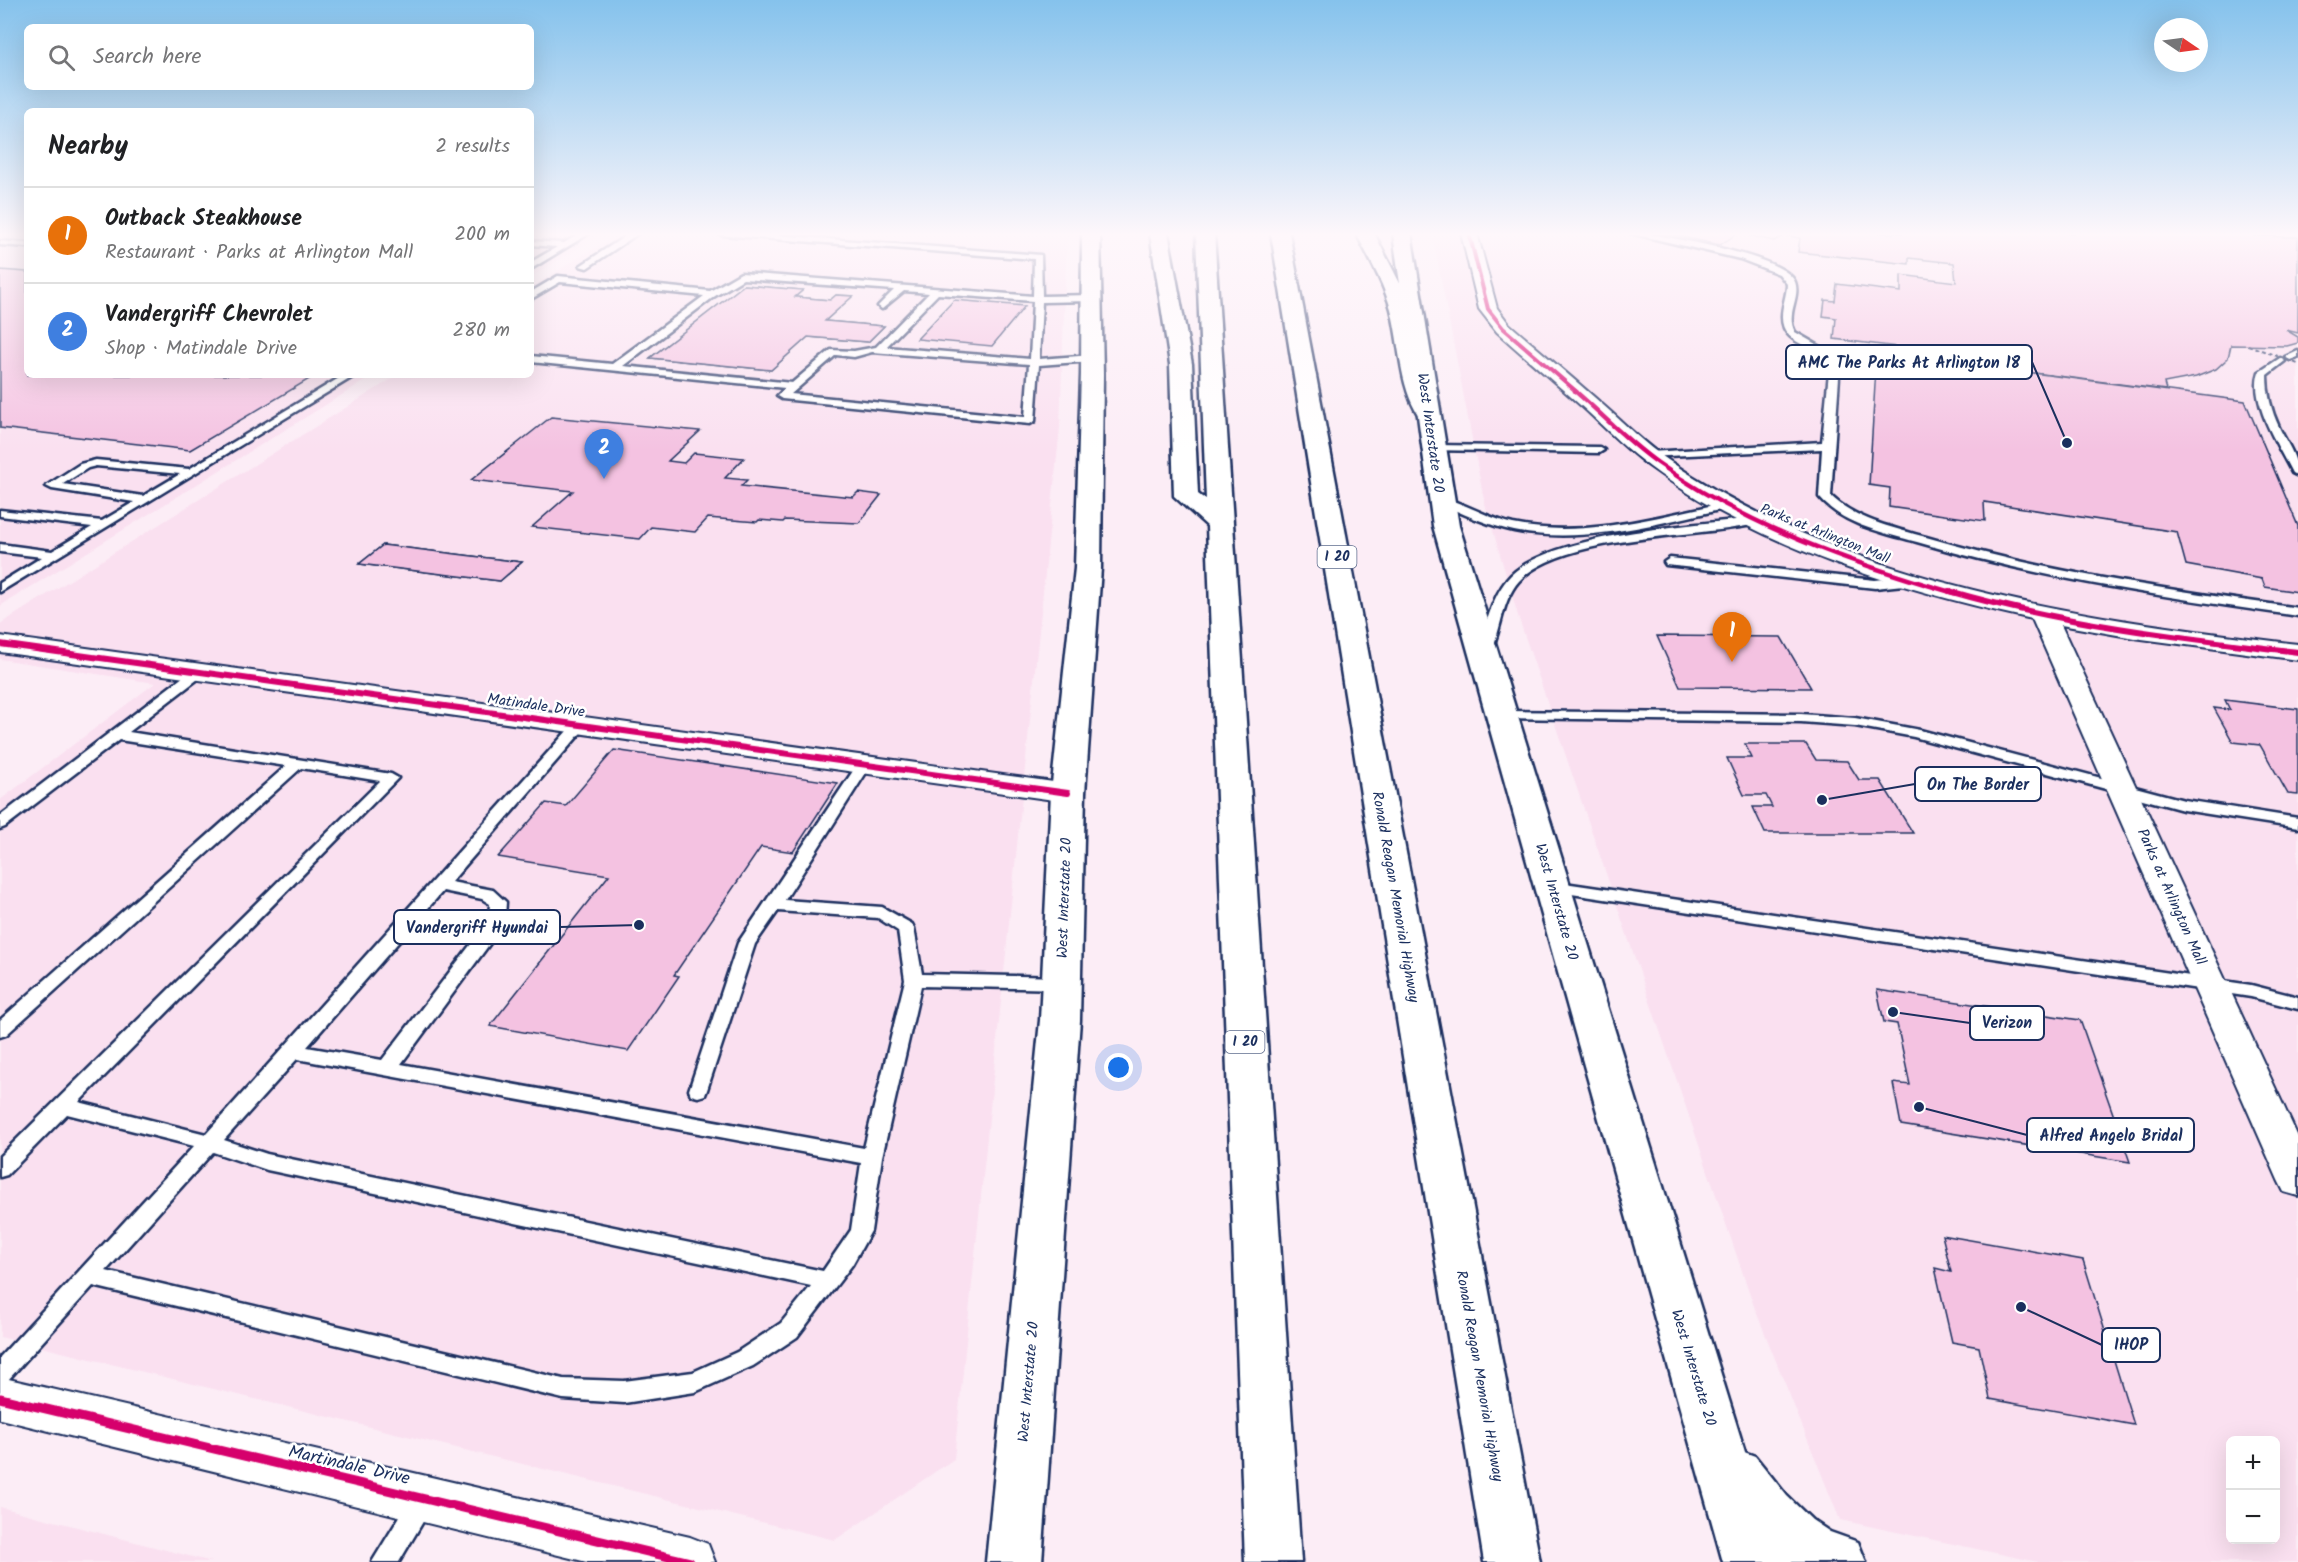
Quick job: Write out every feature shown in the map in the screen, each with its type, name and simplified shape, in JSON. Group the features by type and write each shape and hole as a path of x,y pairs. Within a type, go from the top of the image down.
{"main road":[{"name":"West Interstate 20","path":"1014,1562 1062,983 1068,793 1088,568 1092,306"},
{"path":"1171,306 1181,364 1185,408 1186,496 1218,522"},
{"name":"I 20","path":"1208,306 1272,1562"},
{"name":"Ronald Reagan Memorial Highway","path":"1292,306 1322,467 1512,1562"},
{"path":"1398,306 1418,393 1427,411"},
{"name":"West Interstate 20","path":"1412,306 1440,500 1551,886 1751,1562"},
{"path":"1718,1452 1777,1527 1816,1557 1838,1562"}],"street":[{"name":"Parks at Arlington Mall","path":"1487,306 1498,322 1649,455 1674,474 1757,521 1841,556 1913,580 2043,615 2119,629 2298,652"},
{"name":"Parks at Arlington Mall","path":"2043,615 2298,1180"},
{"name":"Matindale Drive","path":"0,644 1068,793"},
{"name":"Martindale Drive","path":"0,1398 690,1562"}],"lane":[{"path":"615,367 696,306"},
{"path":"878,350 921,306"},
{"path":"846,340 782,396 1030,421 1039,306"},
{"path":"1788,306 1788,329 1795,338 1832,357 1835,362 1827,445 1825,497 1844,513 1876,526 1953,550 2019,566 2298,612"},
{"path":"834,352 854,354 878,350 1035,362 1092,358"},
{"path":"534,359 794,386"},
{"path":"2292,359 2262,374 2261,390 2266,409 2298,473"},
{"path":"1,587 346,378"},
{"path":"1649,455 1827,445"},
{"path":"1432,448 1599,450"},
{"path":"144,500 52,486 84,466 96,463 190,472"},
{"path":"1440,500 1505,525 1548,532 1680,515 1728,505"},
{"path":"0,513 102,525"},
{"path":"1484,653 1501,604 1515,578 1537,561 1570,550 1624,540 1757,521"},
{"path":"0,548 54,555"},
{"path":"1670,562 1875,584 1913,580"},
{"path":"0,824 197,673"},
{"path":"1502,715 1801,718 1855,722 1915,733 2183,805 2298,823"},
{"path":"0,1374 208,1142 293,1051 581,724"},
{"path":"0,1169 391,778 118,735"},
{"path":"0,1030 298,764"},
{"path":"698,1090 747,943 864,765"},
{"path":"387,1068 485,938 497,917 498,902 487,894 439,885"},
{"path":"1551,886 2251,991 2298,1003"},
{"path":"89,1276 563,1389 624,1392 694,1382 745,1359 789,1330 845,1259 861,1231 872,1157 914,980 906,928 882,914 774,904"},
{"path":"914,980 1062,983"},
{"path":"293,1051 872,1157"},
{"path":"65,1106 208,1142 267,1162 829,1281"},
{"path":"385,1562 424,1499"}],"path":[{"path":"2248,345 2292,359"}],"shaded area":[{"path":"0,306 24,306 24,378 369,378 0,606"},
{"path":"534,306 1064,306 1060,427 954,1459 835,1540 0,1337 0,800 155,683 0,659 0,624 393,378 534,378"},
{"path":"1446,306 2298,306 2298,1562 2038,1562 1840,1520 1755,1309 1519,619 1484,500"},
{"path":"0,1507 212,1562 0,1562"}],"building":[{"path":"0,306 24,306 24,378 311,378 190,450 0,428"},
{"path":"717,306 842,306 825,321 884,326 868,342 808,337 771,370 650,358"},
{"path":"717,306 842,306 825,321 884,326 868,342 808,337 771,370 650,358"},
{"path":"948,306 1025,306 992,346 917,339"},
{"path":"1824,306 2298,306 2298,333 2286,330 2298,337 2298,343 2287,346 2231,345 2228,358 2216,369 2196,377 2164,383 2166,390 1988,367 1985,358 1834,339 1836,318 1823,316"},
{"path":"1877,351 1945,361 1945,355 1988,361 1988,367 2245,401 2298,526 2298,592 2265,587 2262,579 2186,565 2177,532 1984,502 1985,521 1889,507 1890,488 1869,485"},
{"path":"551,417 700,431 668,461 684,463 694,453 744,458 725,478 747,480 741,486 853,497 858,492 881,495 859,523 785,520 783,522 759,520 757,522 708,518 695,532 651,527 640,539 532,527 573,491 471,480"},
{"path":"383,545 522,562 500,581 359,564"},
{"path":"383,545 522,562 500,581 359,564"},
{"path":"1657,636 1781,637 1811,688 1680,687"},
{"path":"2225,700 2298,709 2298,795 2288,794 2260,745 2233,742 2214,708 2230,710"},
{"path":"1745,744 1806,744 1816,760 1847,761 1859,780 1880,780 1913,833 1765,833 1753,807 1772,807 1766,795 1744,795 1727,758 1752,758"},
{"path":"614,750 838,783 793,852 761,847 674,975 679,976 628,1051 490,1026 609,875 498,857 546,803 566,806"},
{"path":"1877,990 2080,1020 2130,1162 1901,1125 1893,1083 1910,1085 1897,1024 1884,1022"},
{"path":"1942,1235 2083,1260 2134,1425 1990,1399 1979,1347 1952,1342 1935,1268 1951,1272"}],"cycle path":[{"path":"1487,306 1503,328 1648,456 1740,512 1814,547 1892,575 1971,598 2052,616 2134,631 2298,652"},
{"path":"0,644 1068,793"},
{"path":"0,1398 690,1562"}],"place":[{"name":"AMC The Parks At Arlington 18","path":"2067,443"},
{"name":"Vandergriff Chevrolet","path":"604,479"},
{"name":"Outback Steakhouse","path":"1732,662"},
{"name":"On The Border","path":"1822,800"},
{"name":"Vandergriff Hyundai","path":"639,925"},
{"name":"Verizon","path":"1893,1012"},
{"name":"Alfred Angelo Bridal","path":"1919,1107"},
{"name":"IHOP","path":"2021,1307"}]}
